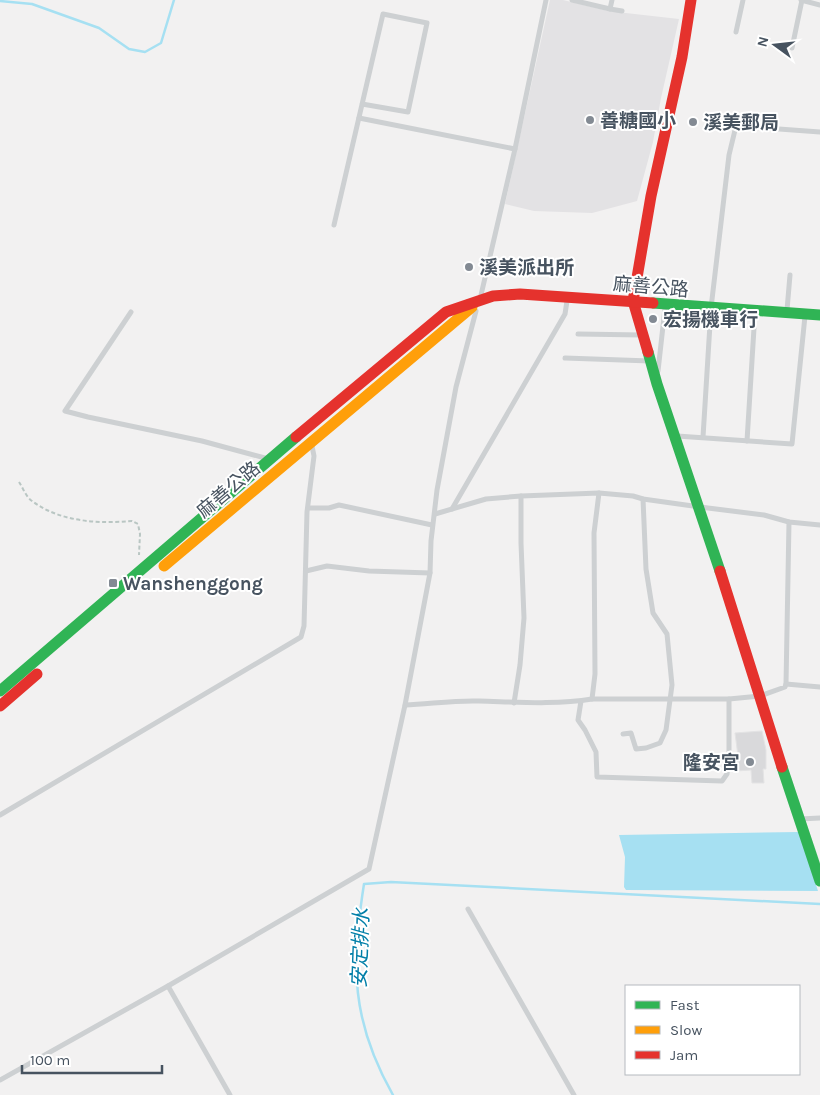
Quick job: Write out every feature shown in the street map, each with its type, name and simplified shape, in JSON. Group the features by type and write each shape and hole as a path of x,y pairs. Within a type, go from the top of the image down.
{"main road":[{"path":"691,0 682,57 651,196 633,301 657,384 700,507 820,880"},
{"name":"麻善公路","path":"152,576 446,312 493,296 510,294 820,315"},
{"name":"麻善公路","path":"0,691 270,459 308,435"},
{"path":"0,706 84,634"}],"lane":[{"path":"0,1080 168,986 369,869 405,705 430,573 429,556 432,525 456,387 472,320 487,275 546,0"},
{"path":"572,0 622,11"},
{"path":"610,8 612,0"},
{"path":"736,32 743,0"},
{"path":"792,48 802,0 820,5"},
{"path":"334,226 362,104 383,14 427,23 408,112 362,104"},
{"path":"359,118 515,149"},
{"path":"703,437 711,308 729,155 736,126 820,132"},
{"path":"787,313 790,275"},
{"path":"452,509 565,314 567,297"},
{"path":"657,384 665,305"},
{"path":"747,441 755,311"},
{"path":"131,312 65,411 202,441 270,459"},
{"path":"674,435 792,444 805,314"},
{"path":"578,334 643,335"},
{"path":"565,358 650,361"},
{"path":"0,815 300,637 304,626 308,508 314,456 308,435"},
{"path":"435,514 486,499 599,493 633,496 643,499 764,515 789,522 820,525"},
{"path":"592,699 595,674 594,533 599,493"},
{"path":"514,703 520,665 524,618 521,543 522,496"},
{"path":"623,734 631,733 636,749 660,743 666,730 671,698 672,685 667,634 653,613 646,569 643,499"},
{"path":"308,508 329,508 340,505 432,525"},
{"path":"405,705 477,700 514,703 592,699 729,699 760,696 785,688 789,522"},
{"path":"306,571 328,566 369,571 430,573"},
{"path":"786,684 820,688"},
{"path":"581,701 578,720 596,752 596,777 722,781 727,774 728,764 729,699"},
{"path":"799,819 820,818"},
{"path":"468,909 574,1095"},
{"path":"168,986 230,1095"}],"path":[{"path":"19,482 30,500 56,515 89,522 132,522 138,524 139,557"}],"shaded area":[{"name":"善糖國小","path":"550,0 563,0 608,11 679,19 653,142 637,201 592,213 534,211 505,204"}],"water":[{"path":"799,832 818,891 626,890 624,887 625,857 619,835"}],"building":[{"path":"762,731 766,750 766,769 763,769 764,783 752,783 751,770 736,771 733,768 734,756 738,756 735,733"}],"waterway":[{"path":"0,1 32,4 99,28 129,49 145,52 161,43 174,0"},
{"name":"安定排水","path":"393,1095 379,1068 369,1042 358,992 356,967 357,941 364,884 391,882 820,904"}],"traffic: fast":[{"path":"653,303 820,315"},
{"path":"648,352 720,571"},
{"path":"0,691 296,437"},
{"path":"782,767 820,881"}],"traffic: slow":[{"path":"164,566 472,307"}],"traffic: jam":[{"path":"648,352 633,301 651,196 682,57 691,0"},
{"path":"296,437 446,312 493,296 520,294 653,303"},
{"path":"720,571 782,767"},
{"path":"0,706 37,674"}],"place":[{"name":"善糖國小","path":"590,120"},
{"name":"溪美郵局","path":"693,122"},
{"name":"溪美派出所","path":"469,267"},
{"name":"宏揚機車行","path":"653,319"},
{"name":"Wanshenggong","path":"113,583"},
{"name":"隆安宮","path":"750,762"}]}
